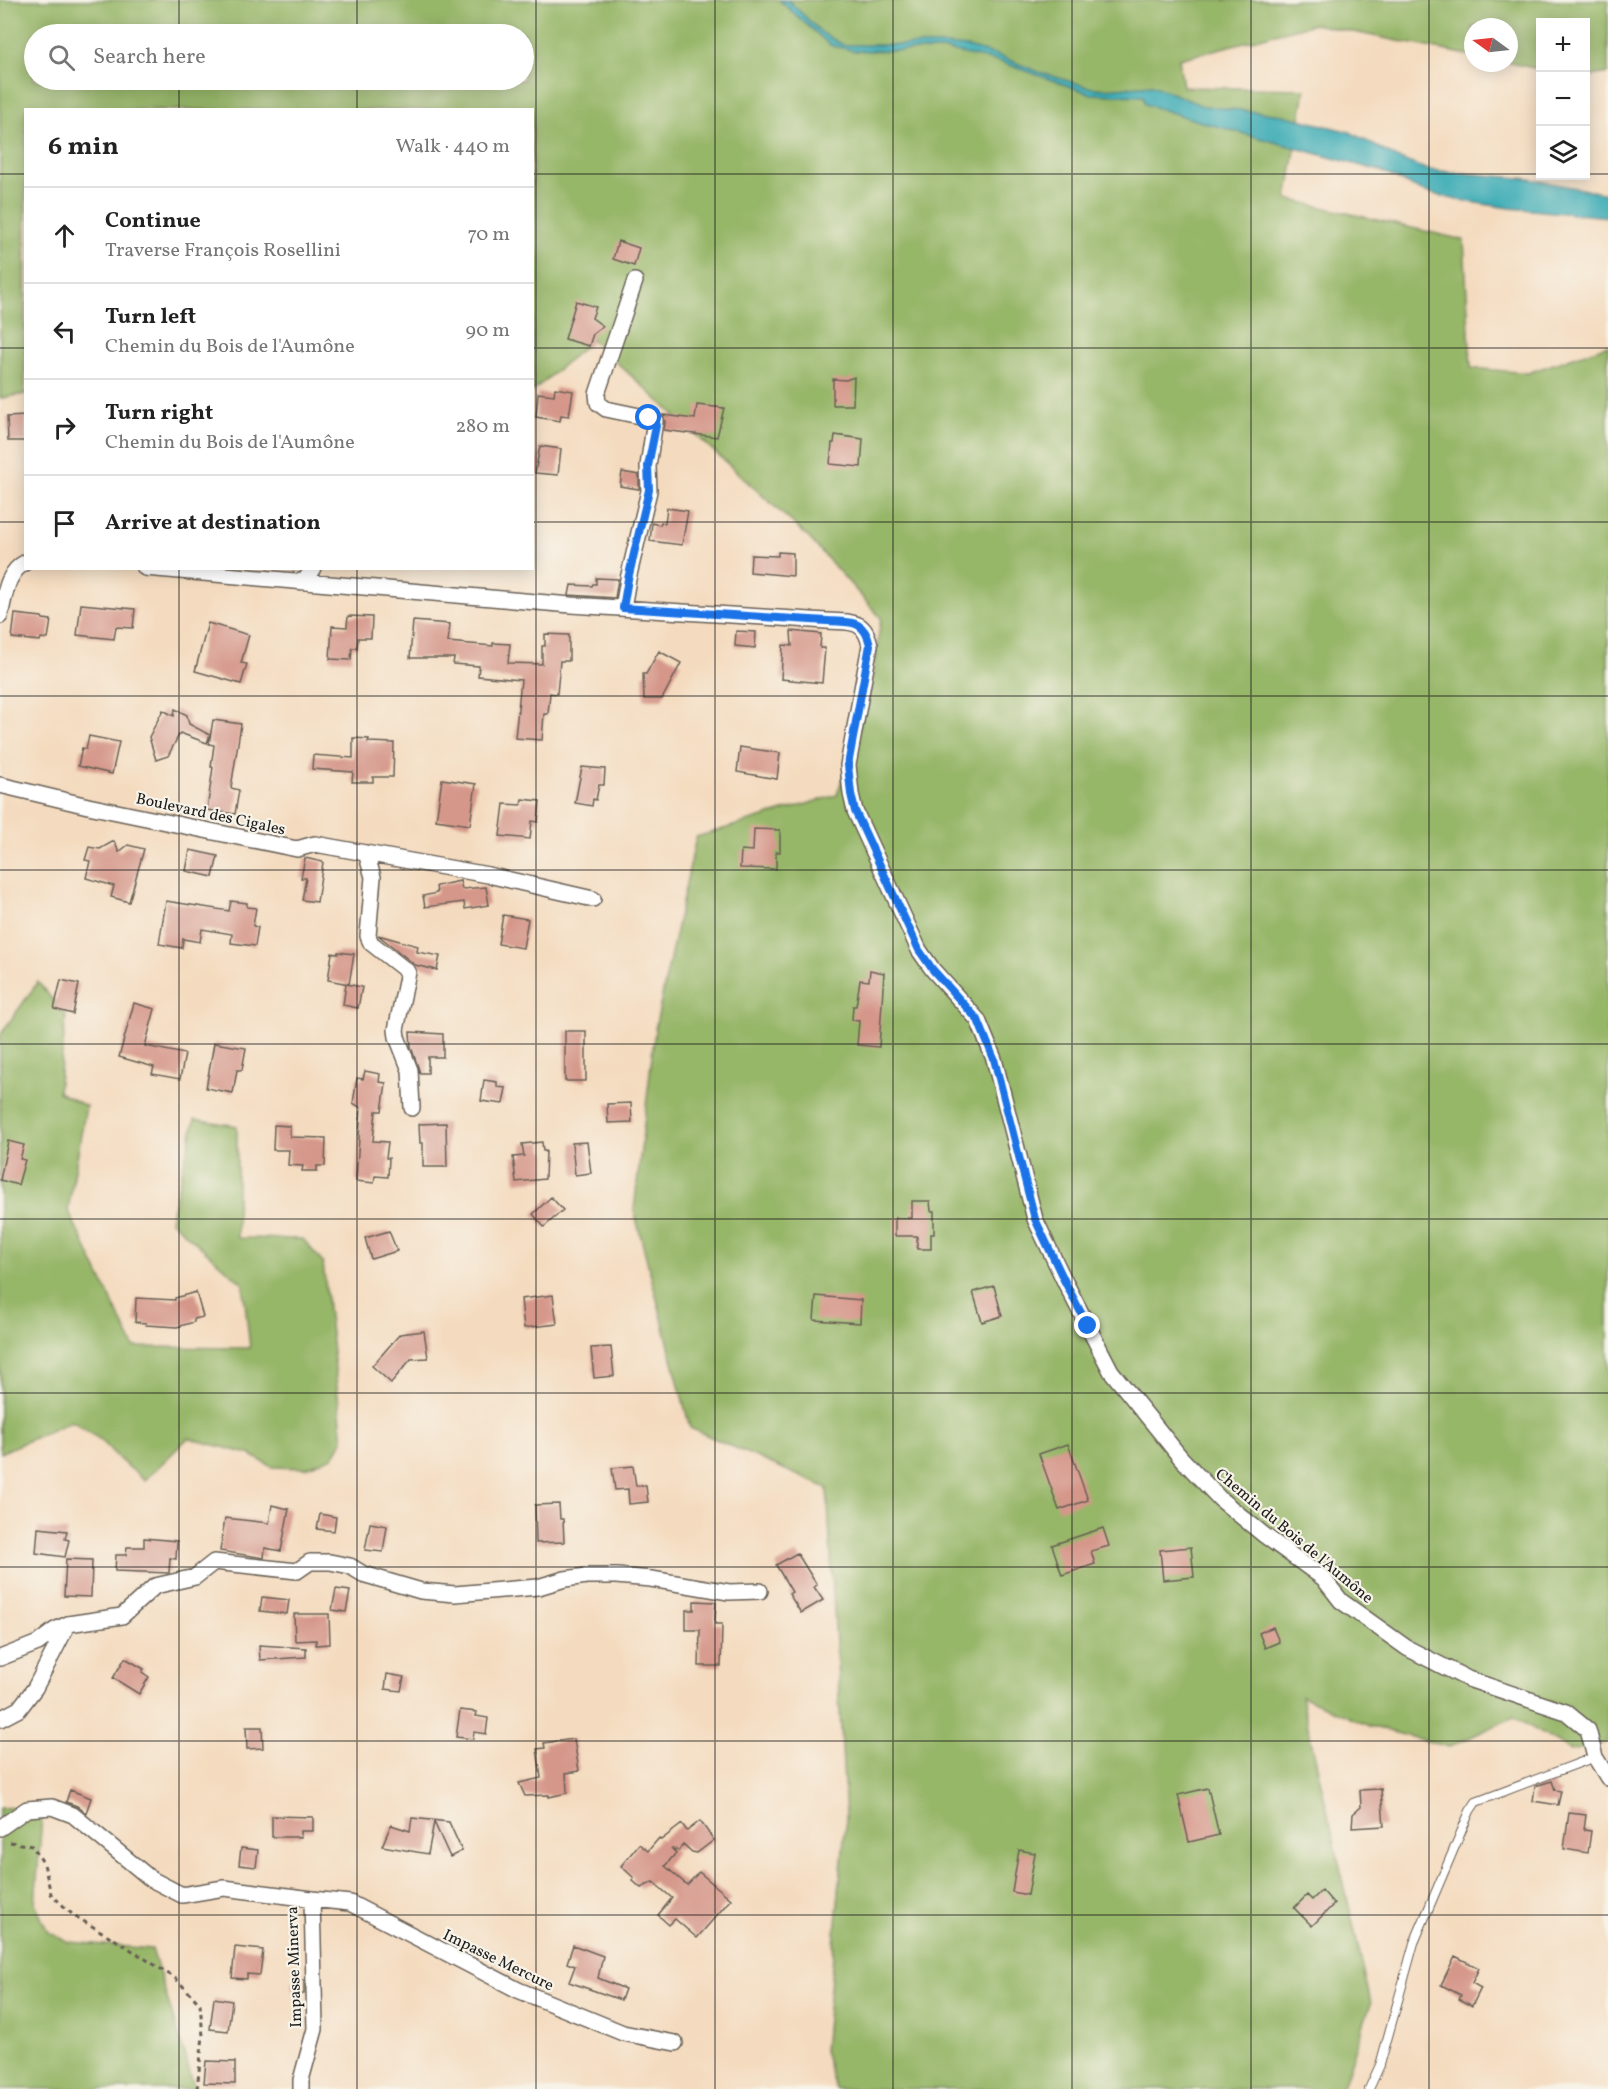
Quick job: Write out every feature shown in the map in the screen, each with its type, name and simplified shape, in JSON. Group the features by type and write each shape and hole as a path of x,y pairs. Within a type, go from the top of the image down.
{"street":[{"path":"623,608 649,490 648,466 655,421 606,409 598,403 597,394 635,281"},
{"path":"0,616 9,578 16,567 24,563"},
{"name":"Chemin du Bois de l'Aumône","path":"168,570 571,605 827,621 858,624 864,627 870,645 848,765 855,811 919,950 933,970 978,1020 994,1059 1035,1219 1111,1371 1181,1458 1220,1499 1323,1578 1341,1601 1407,1648 1468,1679 1566,1712 1588,1730 1595,1757 1608,1778"},
{"path":"304,582 312,570"},
{"name":"Boulevard des Cigales","path":"0,785 297,849 315,844 488,875 592,898"},
{"path":"366,853 373,877 368,936 371,943 408,972 396,1030 410,1070 412,1108"},
{"path":"0,1658 38,1643 55,1630 68,1624 122,1616 155,1586 195,1577 214,1562 297,1571 310,1562 330,1562 350,1566 363,1574 421,1591 455,1594 538,1587 565,1579 587,1576 616,1576 729,1592 760,1592"},
{"path":"0,1719 19,1709 35,1688 68,1624"},
{"name":"Impasse Minerva","path":"1,1834 27,1809 52,1807 73,1815 151,1879 182,1895 224,1888 312,1899 315,2029 301,2080 301,2089"},
{"name":"Impasse Mercure","path":"312,1899 350,1903 518,1990 622,2032 675,2043"}],"lane":[{"path":"1369,2089 1380,2065 1413,1943 1470,1811 1476,1802 1595,1757"}],"path":[{"path":"1,1834 32,1846 44,1864 51,1894 73,1915 175,1978 200,2004 203,2036 197,2089"}],"green space":[{"path":"0,0 1608,0 1608,73 1590,76 1590,18 1536,18 1536,68 1518,65 1518,18 1464,18 1464,54 1314,24 1179,59 1183,87 1305,89 1287,199 1464,240 1471,368 1528,373 1608,345 1608,1742 1571,1751 1514,1717 1449,1747 1369,1726 1301,1696 1371,2003 1342,2089 835,2089 824,2051 846,1817 827,1488 690,1428 634,1210 655,1029 696,837 837,795 871,689 881,618 808,537 592,340 534,390 534,108 24,108 24,394 0,398"},
{"path":"38,982 66,1016 58,1092 86,1106 68,1210 134,1347 250,1348 243,1284 170,1220 195,1119 237,1126 237,1238 303,1239 323,1263 343,1440 333,1457 306,1468 272,1467 249,1454 188,1438 145,1480 121,1461 102,1441 72,1421 0,1453 0,1035"},
{"path":"23,1807 42,1817 35,1904 48,1932 69,1942 152,1949 195,2089 0,2089 0,1808"}],"water":[{"path":"779,0 789,1 822,33 843,45 967,47 997,55 1039,72 1088,87 1105,89 1152,85 1203,106 1283,115 1350,132 1397,158 1428,170 1531,179 1608,194 1608,217 1509,208 1457,200 1422,191 1380,171 1198,121 1145,104 1143,96 1091,94 1001,62 946,50 855,51 830,45"}],"building":[{"path":"618,241 639,248 634,266 613,259"},
{"path":"576,301 596,307 592,318 603,326 593,334 589,346 565,339"},
{"path":"854,377 853,405 833,405 833,379 846,380"},
{"path":"555,388 573,391 569,416 561,415 560,421 536,417 538,393 554,395"},
{"path":"697,405 724,408 717,437 664,430 663,415 695,419"},
{"path":"24,416 24,441 8,441 7,417"},
{"path":"835,435 863,439 861,467 830,464"},
{"path":"540,446 561,449 558,475 535,473"},
{"path":"622,472 639,475 639,489 620,486"},
{"path":"667,508 688,511 682,545 650,541 652,523 660,525 661,522 665,523"},
{"path":"778,552 793,553 793,576 750,572 751,555 778,556"},
{"path":"596,578 618,579 615,598 569,595 571,585 592,586 596,584"},
{"path":"81,604 135,609 133,628 116,627 114,639 77,635"},
{"path":"15,614 51,620 48,639 41,638 40,641 12,638"},
{"path":"348,616 372,617 371,638 358,638 357,648 352,648 351,660 330,659 332,626 347,627"},
{"path":"413,621 450,624 448,642 493,646 493,643 510,644 508,663 542,664 545,634 569,635 569,661 560,661 557,694 550,693 548,714 544,714 542,740 515,738 521,680 478,676 479,666 453,664 454,658 410,658"},
{"path":"208,623 249,635 241,663 247,664 241,684 195,671"},
{"path":"736,631 756,632 755,648 735,646"},
{"path":"791,631 821,634 820,648 825,648 822,683 781,679 783,645 792,646"},
{"path":"659,651 681,663 662,699 644,699 643,674 646,674"},
{"path":"175,709 187,715 189,724 210,735 207,743 180,733 168,756 156,760 149,737 163,710 174,716"},
{"path":"213,720 241,724 231,788 239,790 235,814 207,810 213,767 211,767 214,745 209,744"},
{"path":"89,736 119,742 112,774 78,766 82,748 86,749"},
{"path":"353,738 369,739 368,742 394,743 393,777 373,777 373,782 352,782 353,772 312,769 313,755 353,758"},
{"path":"740,747 780,753 777,779 737,772"},
{"path":"582,767 605,769 604,785 599,785 596,800 593,799 592,806 575,803"},
{"path":"442,779 476,784 470,825 436,820"},
{"path":"522,799 540,801 538,822 532,821 530,839 500,836 504,804 521,805"},
{"path":"754,829 780,830 780,852 776,852 776,869 740,868 741,850 753,851"},
{"path":"114,841 119,852 128,845 144,849 129,902 111,897 114,886 86,878 90,861 85,860 89,847 100,849"},
{"path":"190,850 218,856 213,877 186,871"},
{"path":"305,858 323,862 317,902 302,900 306,878 301,878"},
{"path":"460,881 462,889 486,887 489,905 465,909 464,902 425,907 423,896 437,893 436,886"},
{"path":"166,901 229,911 231,901 247,903 247,907 256,908 253,926 258,927 255,946 231,943 232,934 202,929 200,942 183,939 182,948 159,944"},
{"path":"503,915 528,919 523,948 498,944"},
{"path":"378,935 418,946 417,952 440,956 437,970 415,965"},
{"path":"338,952 354,954 349,984 328,980 332,953 338,954"},
{"path":"870,970 884,973 879,1047 857,1045 859,1021 852,1020 860,980 869,981"},
{"path":"61,980 79,984 73,1014 54,1009"},
{"path":"346,984 362,987 358,1008 343,1005"},
{"path":"134,1003 155,1009 145,1046 185,1054 180,1079 152,1074 154,1067 119,1057"},
{"path":"565,1031 586,1031 586,1081 565,1081"},
{"path":"410,1032 443,1034 443,1057 428,1057 428,1073 420,1073 411,1047"},
{"path":"214,1043 246,1048 242,1070 237,1070 233,1093 206,1088"},
{"path":"365,1071 380,1074 379,1082 386,1083 382,1111 376,1111 373,1141 388,1142 386,1158 389,1158 388,1177 375,1176 374,1183 356,1181 361,1108 353,1103 357,1078 363,1079"},
{"path":"484,1080 497,1082 497,1087 506,1088 503,1104 481,1101"},
{"path":"631,1103 632,1122 608,1123 607,1104"},
{"path":"446,1123 447,1167 423,1167 423,1143 420,1143 419,1124"},
{"path":"274,1125 290,1126 290,1137 326,1138 325,1166 317,1166 317,1171 302,1171 303,1166 288,1165 289,1150 273,1150"},
{"path":"8,1141 24,1145 20,1159 25,1160 18,1185 0,1180"},
{"path":"542,1142 543,1151 546,1151 545,1179 516,1182 513,1157 524,1156 522,1144"},
{"path":"587,1142 591,1173 575,1175 572,1143"},
{"path":"551,1197 563,1210 544,1227 533,1214"},
{"path":"912,1201 930,1201 931,1211 934,1211 934,1234 931,1234 931,1249 917,1249 917,1236 895,1236 895,1218 912,1218"},
{"path":"389,1231 397,1251 371,1259 365,1238"},
{"path":"994,1286 1002,1316 982,1322 973,1292"},
{"path":"196,1292 203,1317 194,1319 194,1322 177,1327 135,1322 136,1298 175,1300 175,1298"},
{"path":"553,1295 557,1324 524,1328 521,1299"},
{"path":"816,1296 861,1300 860,1323 814,1320"},
{"path":"424,1331 428,1358 411,1359 391,1383 372,1366 400,1334"},
{"path":"611,1347 614,1376 594,1378 591,1348"},
{"path":"1068,1444 1088,1500 1059,1510 1039,1454"},
{"path":"633,1466 636,1486 646,1486 648,1502 629,1504 628,1489 615,1490 612,1468"},
{"path":"559,1504 560,1519 563,1519 564,1542 536,1543 535,1505"},
{"path":"272,1505 289,1509 281,1551 265,1548 264,1558 220,1551 225,1518 269,1523"},
{"path":"320,1514 336,1517 334,1531 317,1529"},
{"path":"370,1523 387,1526 383,1552 365,1550"},
{"path":"38,1528 67,1531 65,1539 69,1540 65,1557 36,1553"},
{"path":"1103,1528 1109,1546 1091,1551 1095,1564 1062,1575 1052,1545"},
{"path":"144,1538 177,1541 176,1559 170,1558 169,1573 115,1571 116,1555 126,1555 127,1547 144,1547"},
{"path":"1191,1547 1194,1577 1163,1580 1160,1550"},
{"path":"797,1553 817,1585 814,1587 823,1600 801,1613 789,1594 792,1592 776,1565"},
{"path":"66,1559 92,1560 91,1597 64,1596"},
{"path":"336,1589 350,1591 346,1612 332,1610"},
{"path":"262,1597 289,1600 287,1614 260,1611"},
{"path":"694,1601 716,1602 715,1624 722,1624 721,1666 699,1666 700,1630 686,1630 686,1610 694,1610"},
{"path":"294,1614 329,1614 330,1644 316,1645 316,1640 295,1641"},
{"path":"1273,1627 1279,1642 1265,1648 1259,1633"},
{"path":"259,1645 306,1648 306,1657 260,1660"},
{"path":"125,1658 144,1669 142,1672 149,1677 139,1694 113,1678"},
{"path":"387,1674 404,1677 401,1691 385,1689"},
{"path":"460,1710 477,1712 476,1716 488,1718 486,1734 474,1732 473,1739 456,1737"},
{"path":"246,1727 262,1727 263,1748 247,1749"},
{"path":"574,1739 579,1771 566,1773 567,1793 549,1797 549,1795 525,1796 519,1783 541,1778 537,1749 545,1748 544,1743"},
{"path":"1552,1781 1555,1790 1561,1791 1558,1805 1533,1801 1535,1786"},
{"path":"1208,1788 1219,1835 1189,1842 1178,1795"},
{"path":"1381,1789 1384,1826 1352,1828 1353,1814 1361,1807 1360,1790"},
{"path":"70,1790 91,1798 86,1813 66,1802"},
{"path":"1569,1813 1586,1815 1584,1830 1591,1831 1588,1853 1564,1849"},
{"path":"272,1816 313,1817 313,1831 301,1831 301,1837 272,1837"},
{"path":"412,1818 449,1822 462,1851 450,1857 434,1822 428,1854 382,1846 391,1825 410,1831"},
{"path":"700,1821 714,1840 697,1853 692,1852 683,1844 679,1850 672,1849 676,1853 665,1866 687,1885 699,1872 731,1899 697,1938 675,1919 669,1925 658,1915 672,1898 653,1882 641,1888 621,1866 639,1844 648,1851 659,1838 661,1840 682,1824 687,1831"},
{"path":"241,1848 258,1850 256,1867 239,1865"},
{"path":"1019,1850 1035,1853 1028,1895 1012,1892"},
{"path":"1322,1890 1334,1904 1312,1926 1294,1908 1307,1895 1312,1900"},
{"path":"573,1945 603,1956 598,1978 625,1989 621,2000 569,1982 575,1966 567,1963"},
{"path":"235,1947 263,1950 260,1975 247,1974 247,1979 232,1978"},
{"path":"1455,1956 1479,1968 1472,1983 1481,1988 1472,2006 1459,1999 1461,1995 1441,1985"},
{"path":"304,1980 304,1994 294,1996 292,1982"},
{"path":"214,1998 232,2001 228,2031 210,2029"},
{"path":"206,2061 235,2062 235,2084 204,2083"}],"route":[{"path":"649,418 655,421 656,426 648,466 649,490 623,608 827,621 858,624 864,627 870,645 848,765 855,811 919,950 933,970 978,1020 994,1059 1035,1219 1088,1326"}]}
